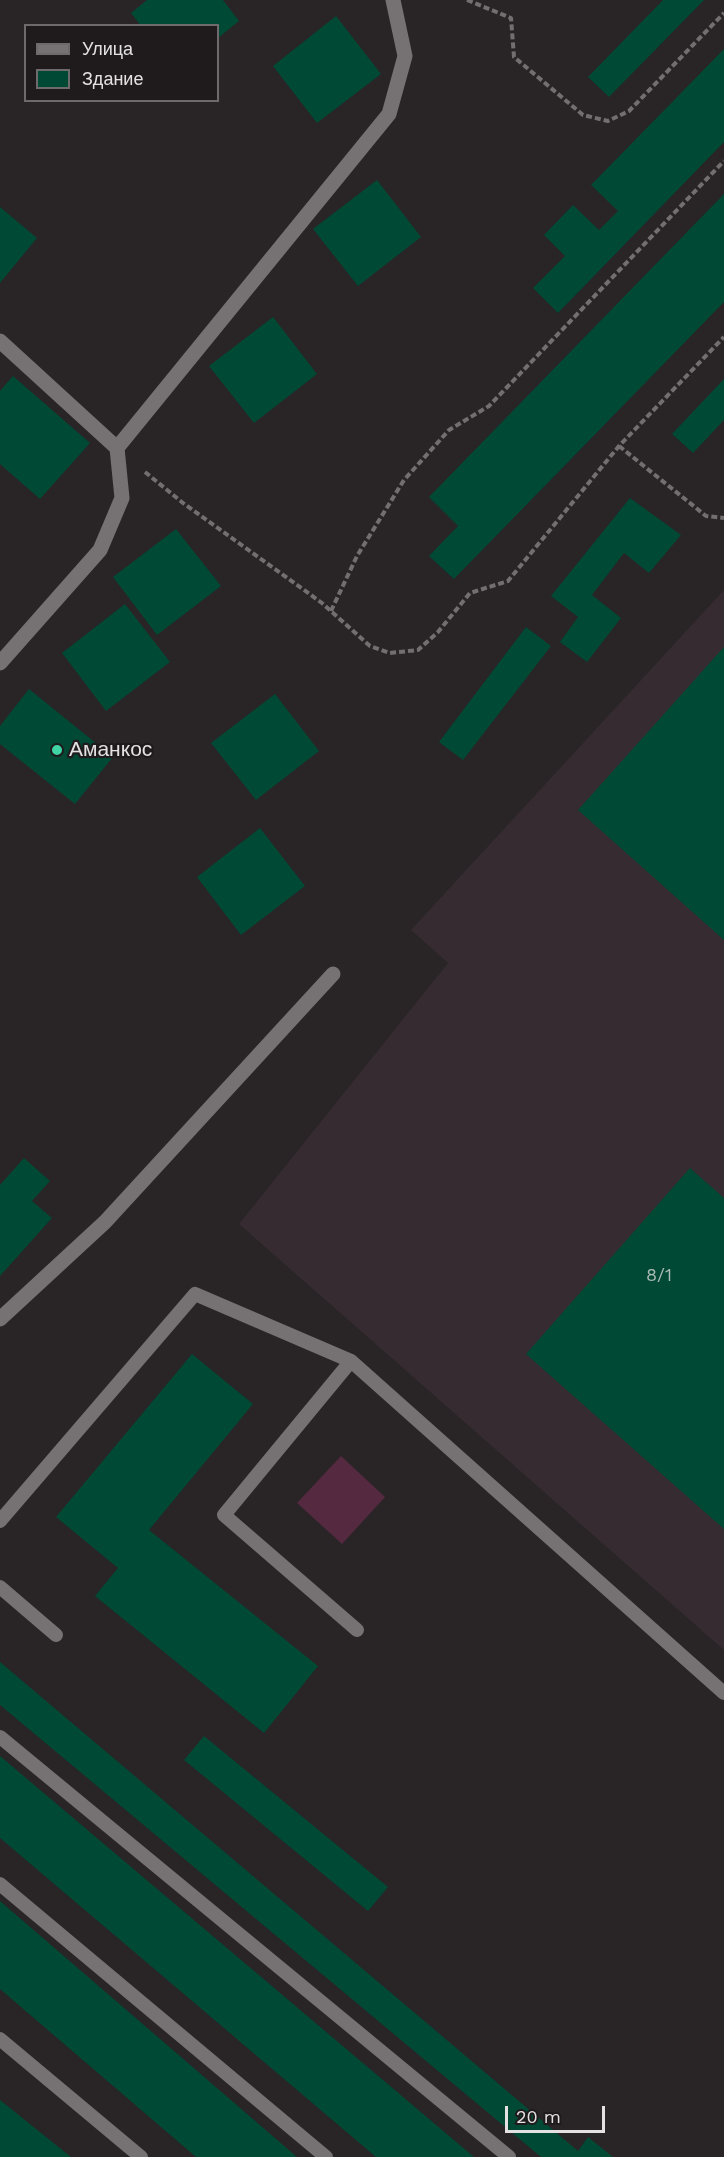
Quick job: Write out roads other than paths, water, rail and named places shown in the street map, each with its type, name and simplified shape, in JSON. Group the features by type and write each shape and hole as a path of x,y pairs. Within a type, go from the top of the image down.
{"street":[{"path":"117,448 389,114 405,56 393,0"},
{"path":"0,341 117,448 122,498 100,550 0,663"},
{"path":"0,1319 105,1222 333,974"}],"lane":[{"path":"0,1521 195,1294 351,1361 724,1693"},
{"path":"351,1361 224,1515 357,1630"},
{"path":"0,1587 56,1635"},
{"path":"0,1737 509,2157"},
{"path":"0,1884 326,2157"},
{"path":"0,2039 141,2157"}],"place":[{"name":"Аманкос","path":"57,750"}]}
